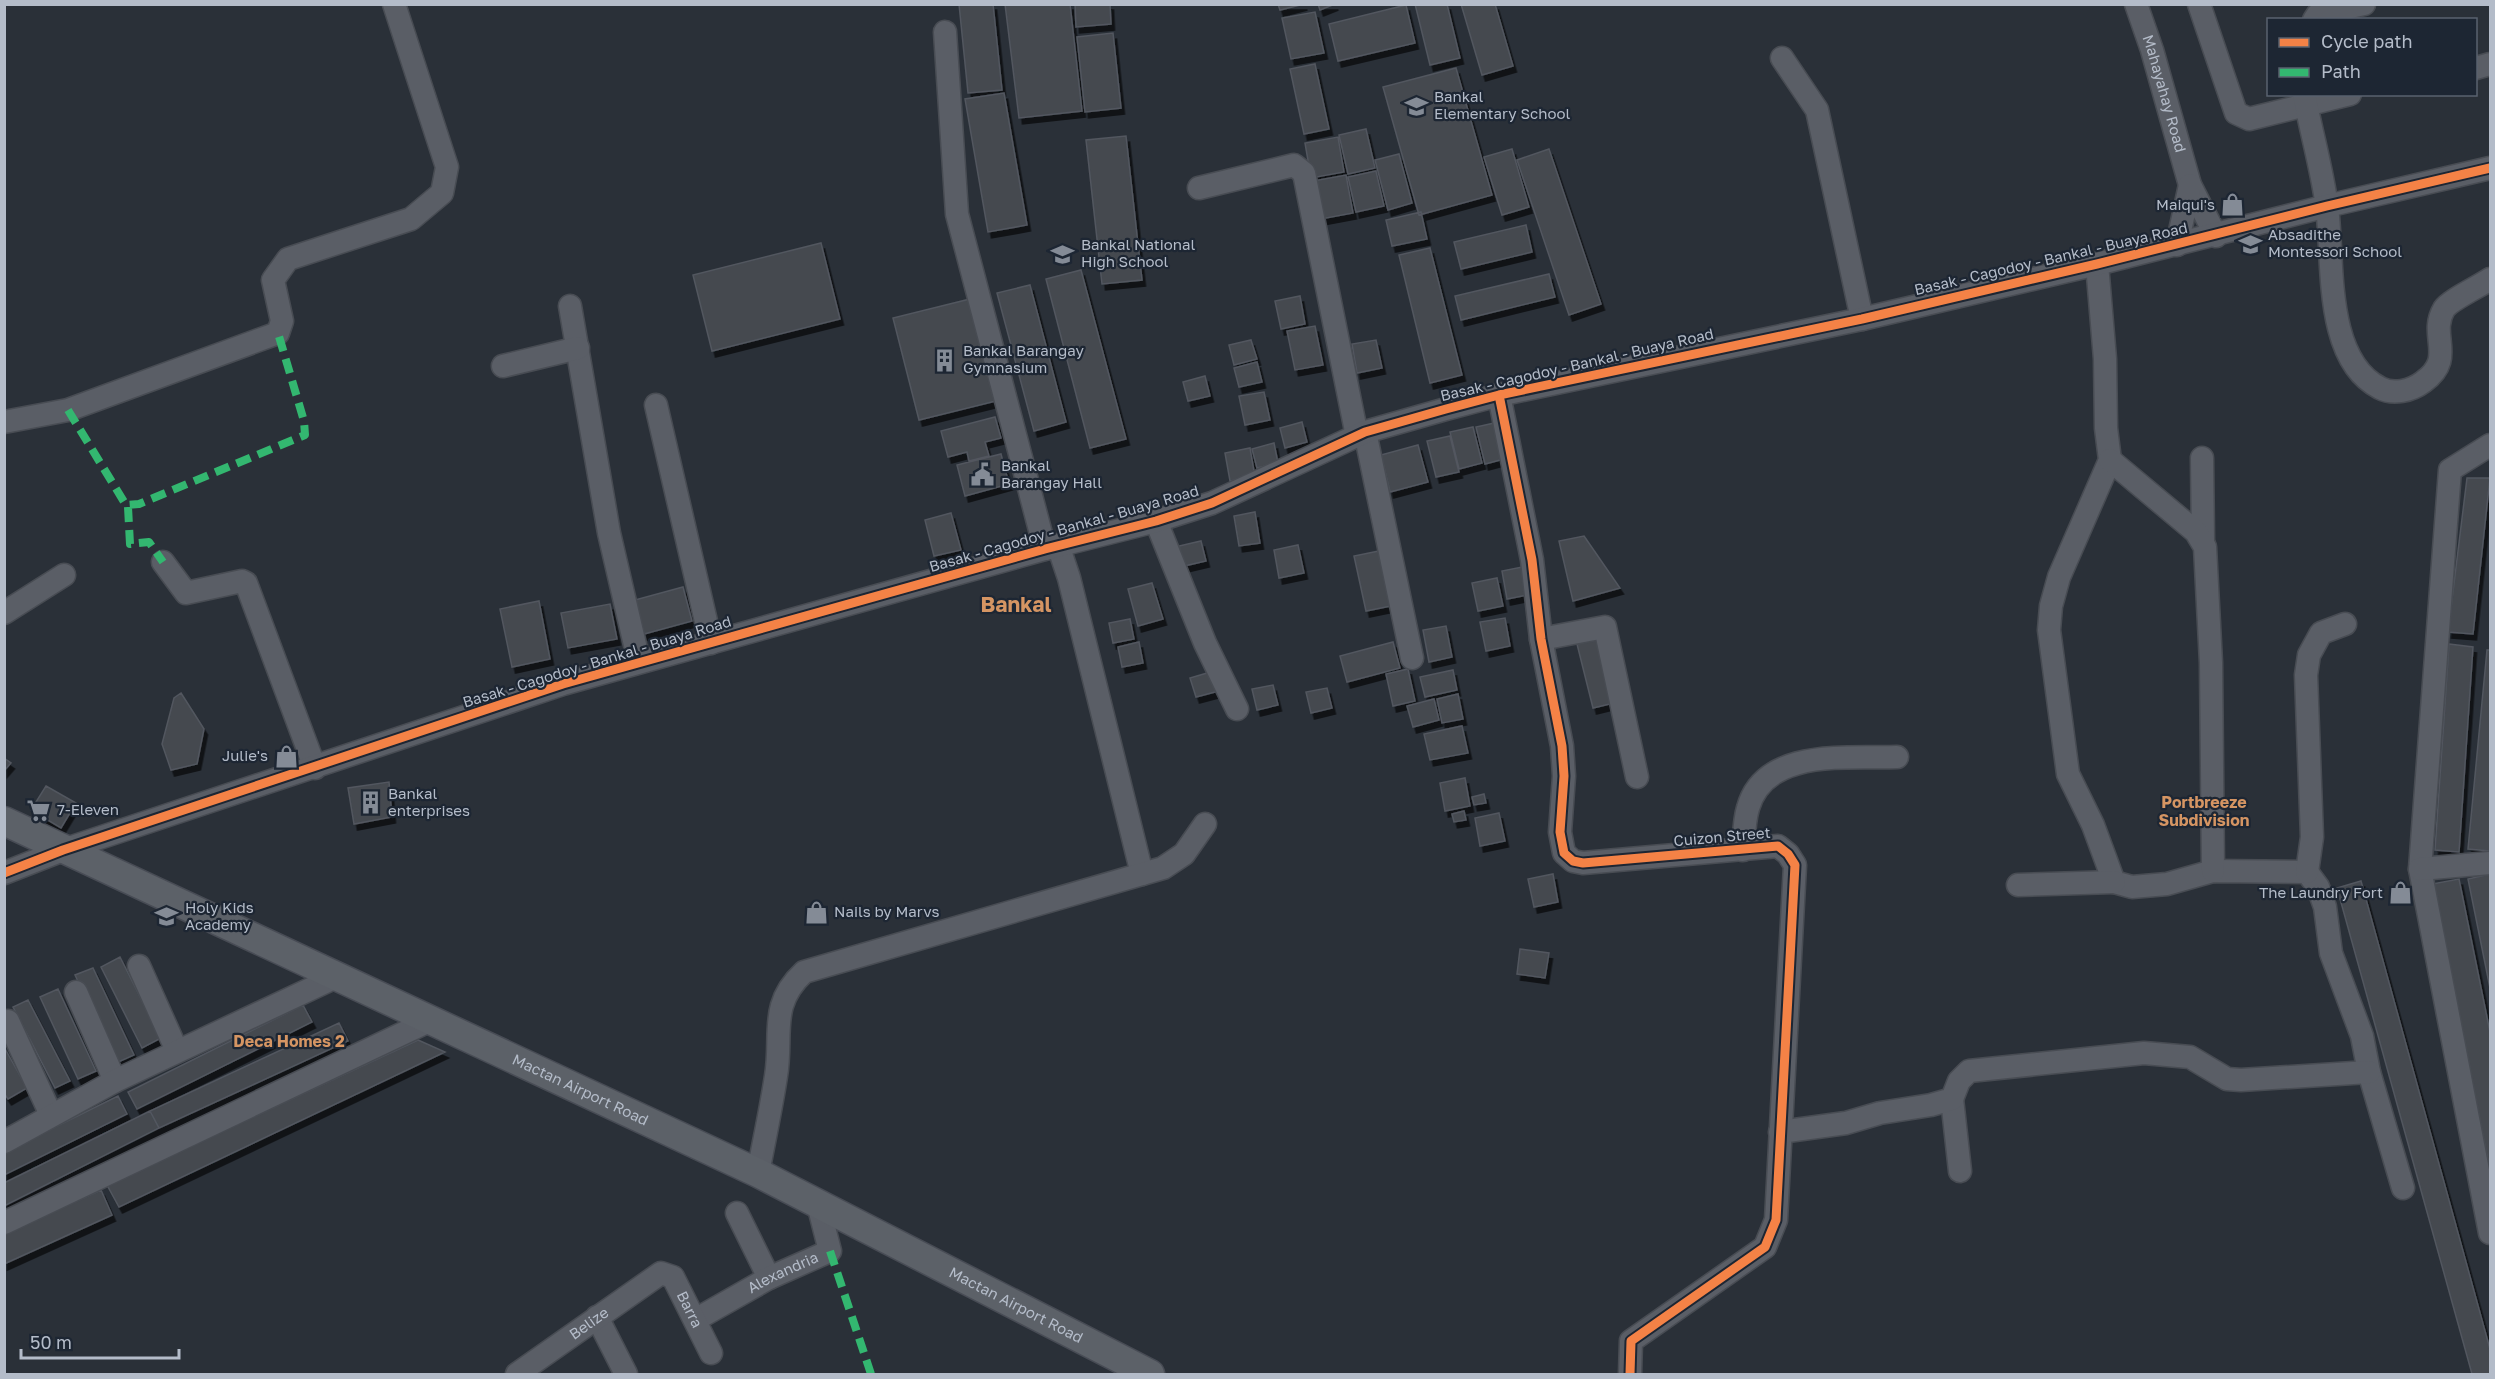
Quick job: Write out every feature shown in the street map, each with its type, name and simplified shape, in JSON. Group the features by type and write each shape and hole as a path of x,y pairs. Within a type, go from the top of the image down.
{"main road":[{"name":"Mactan Airport Road","path":"4,821 758,1173 1150,1374"}],"street":[{"path":"4,422 68,410 278,333 282,321 273,280 288,258 411,219 442,193 447,167 394,4"},
{"name":"Mahayahay Road","path":"2136,4 2152,50 2190,185 2216,236"},
{"path":"2314,13 2364,4"},
{"path":"2202,5 2236,113 2249,119 2304,99 2332,96"},
{"path":"945,32 957,214 1051,547 1069,578 1142,874"},
{"path":"1782,58 1817,110 1862,319"},
{"path":"2304,99 2327,206 2335,310 2344,343 2358,370 2373,385 2388,392 2403,391 2423,382 2438,367 2443,350 2437,329 2445,307 2490,279"},
{"path":"1199,188 1294,165 1304,173 1412,658"},
{"name":"Basak - Cagodoy - Bankal - Buaya Road","path":"4,873 63,849 315,768 563,684 1051,547 1156,521 1212,502 1361,434 1499,395 1862,319 2216,236 2327,206 2490,168"},
{"name":"Mahayahay Road","path":"2177,244 2190,185"},
{"path":"2097,264 2105,359 2106,428 2110,460 2059,577 2050,606 2049,630 2068,774 2093,825 2114,882"},
{"path":"570,306 609,533 639,662"},
{"path":"503,366 578,348"},
{"name":"Cuizon Street","path":"1499,395 1532,560 1541,639 1562,746 1564,777 1560,832 1564,853 1573,861 1583,863 1778,846 1788,854 1795,865 1776,1220 1771,1237 1764,1247 1631,1341 1630,1374"},
{"path":"656,405 711,643"},
{"path":"2490,445 2450,470 2420,868 2490,1233"},
{"path":"2202,458 2203,541 2207,553 2211,663 2213,871"},
{"path":"2110,460 2196,532 2203,541"},
{"path":"1156,521 1205,643 1237,709"},
{"path":"163,562 186,593 242,581 246,583 315,768"},
{"path":"4,613 64,575"},
{"path":"2345,624 2321,633 2309,655 2306,675 2312,837 2307,872 2318,887 2325,907 2331,953 2362,1036 2369,1072 2403,1188"},
{"path":"1541,639 1605,627 1637,777"},
{"path":"1743,850 1748,808 1757,787 1770,775 1808,760 1897,757"},
{"path":"758,1173 777,1073 777,1021 788,987 804,972 1163,867 1184,854 1205,824"},
{"path":"2420,868 2490,863"},
{"path":"2018,885 2114,882 2132,886 2167,884 2213,871 2307,872"},
{"path":"138,966 177,1051"},
{"path":"4,1142 51,1115 177,1051 336,977"},
{"path":"76,992 115,1082"},
{"path":"9,1021 51,1115"},
{"path":"4,1223 429,1021"},
{"path":"1960,1171 1952,1099 1959,1081 1969,1071 2144,1053 2190,1057 2227,1079 2369,1072"},
{"path":"1780,1132 1846,1124 1880,1113 1931,1105 1952,1099"},
{"name":"Alexandria","path":"695,1320 769,1278 830,1251 818,1204"},
{"path":"738,1213 769,1278"},
{"name":"Belize","path":"524,1372 597,1317 661,1273"},
{"name":"Barra","path":"661,1273 672,1277 711,1353"},
{"path":"597,1317 626,1374"}],"building":[{"path":"959,4 993,4 1002,90 968,93"},
{"path":"1005,4 1070,4 1082,111 1019,118"},
{"path":"1075,4 1110,4 1111,24 1076,27"},
{"path":"1278,4 1304,4 1280,10"},
{"path":"1318,4 1335,4 1320,10"},
{"path":"1415,4 1447,4 1460,58 1430,65"},
{"path":"1461,4 1495,4 1513,66 1482,75"},
{"path":"1406,5 1415,43 1338,61 1329,24"},
{"path":"1315,12 1324,53 1291,59 1282,18"},
{"path":"1113,33 1121,108 1085,112 1077,37"},
{"path":"1315,64 1329,129 1304,134 1290,69"},
{"path":"1456,68 1492,195 1419,215 1383,87"},
{"path":"1004,93 1027,225 988,232 965,99"},
{"path":"1366,129 1375,168 1348,174 1339,135"},
{"path":"1126,136 1142,280 1102,284 1086,140"},
{"path":"1338,137 1344,172 1311,178 1305,143"},
{"path":"1512,149 1529,207 1502,215 1484,157"},
{"path":"1549,149 1601,304 1569,315 1517,160"},
{"path":"1399,154 1412,203 1388,210 1375,160"},
{"path":"1376,171 1384,206 1356,212 1348,177"},
{"path":"1346,175 1353,213 1321,219 1313,181"},
{"path":"1421,212 1427,239 1392,246 1386,220"},
{"path":"1526,225 1532,252 1461,269 1454,242"},
{"path":"821,243 840,319 712,351 693,275"},
{"path":"1430,248 1462,375 1430,383 1399,255"},
{"path":"1081,270 1126,439 1090,448 1046,279"},
{"path":"1549,274 1555,297 1461,320 1455,296"},
{"path":"1030,285 1066,422 1034,431 997,293"},
{"path":"1300,296 1305,324 1281,329 1275,301"},
{"name":"Bankal Barangay Gymnasium","path":"970,299 996,401 919,420 893,318"},
{"path":"1315,326 1323,365 1295,370 1287,331"},
{"path":"1251,340 1257,359 1234,365 1229,345"},
{"path":"1376,340 1382,368 1357,373 1352,344"},
{"path":"1257,362 1262,382 1239,387 1234,368"},
{"path":"1205,376 1210,396 1188,401 1183,382"},
{"path":"1264,392 1270,420 1245,425 1239,396"},
{"path":"995,417 1001,438 985,442 989,456 969,461 967,452 948,457 941,431"},
{"path":"1302,422 1307,442 1285,448 1280,428"},
{"path":"1499,422 1508,458 1485,464 1476,427"},
{"path":"1473,427 1482,463 1459,469 1450,432"},
{"path":"1450,436 1459,472 1436,477 1427,441"},
{"path":"1274,443 1278,463 1257,468 1252,449"},
{"path":"1418,445 1428,482 1390,492 1381,455"},
{"path":"1250,448 1255,477 1230,481 1225,453"},
{"name":"Bankal Barangay Hall","path":"1001,454 1009,484 965,496 957,465"},
{"path":"2467,478 2490,478 2473,634 2448,632"},
{"path":"1255,512 1260,543 1239,546 1234,516"},
{"path":"951,513 961,550 934,556 925,520"},
{"path":"1584,536 1620,588 1573,601 1559,541"},
{"path":"1201,541 1206,561 1184,566 1179,546"},
{"path":"1298,545 1304,573 1279,578 1274,550"},
{"path":"1384,550 1396,605 1366,611 1354,556"},
{"path":"1527,566 1532,594 1507,599 1502,571"},
{"path":"1497,578 1503,606 1478,611 1472,583"},
{"path":"1152,583 1163,619 1138,626 1128,589"},
{"path":"683,587 692,621 644,634 635,600"},
{"path":"539,601 550,659 512,667 500,609"},
{"path":"610,604 617,639 568,648 561,613"},
{"path":"1505,618 1510,646 1486,651 1480,622"},
{"path":"1130,619 1134,639 1113,643 1109,623"},
{"path":"1446,626 1452,657 1429,662 1423,630"},
{"path":"1602,638 1618,702 1593,708 1577,644"},
{"path":"1139,642 1143,663 1122,667 1118,647"},
{"path":"1393,642 1400,668 1347,682 1340,656"},
{"path":"2449,644 2473,647 2459,852 2435,850"},
{"path":"2487,650 2490,650 2490,851 2468,849"},
{"path":"1408,669 1415,701 1393,706 1386,674"},
{"path":"1453,670 1457,690 1425,697 1420,677"},
{"path":"1214,671 1219,691 1196,697 1190,678"},
{"path":"1273,685 1278,705 1257,710 1252,689"},
{"path":"1327,688 1332,708 1311,713 1306,692"},
{"path":"181,693 204,729 197,764 171,770 162,744 174,698"},
{"path":"1458,694 1463,719 1442,723 1437,699"},
{"path":"1434,699 1439,720 1413,727 1407,706"},
{"path":"1462,726 1468,753 1430,760 1424,734"},
{"path":"4,758 11,763 4,771"},
{"path":"1465,778 1470,806 1445,811 1440,783"},
{"name":"Bankal enterprises","path":"389,782 392,817 354,824 348,788"},
{"path":"46,786 76,803 61,828 31,810"},
{"path":"1484,794 1486,803 1474,805 1472,797"},
{"path":"1464,811 1466,820 1454,822 1452,814"},
{"path":"1499,813 1505,841 1480,846 1475,818"},
{"path":"1553,874 1558,902 1534,907 1528,879"},
{"path":"2490,874 2490,988 2468,879"},
{"path":"2459,879 2490,1032 2490,1171 2432,884"},
{"path":"2361,881 2490,1349 2490,1374 2472,1374 2337,888"},
{"path":"1520,949 1549,953 1545,978 1517,974"},
{"path":"120,957 161,1038 142,1048 101,967"},
{"path":"93,968 134,1055 116,1063 75,975"},
{"path":"58,989 96,1071 78,1079 40,997"},
{"path":"28,1000 70,1081 55,1088 13,1007"},
{"path":"303,1005 312,1022 137,1109 128,1092"},
{"path":"339,1023 348,1041 159,1128 150,1111"},
{"path":"418,1040 445,1052 119,1207 107,1185"},
{"path":"4,1047 27,1088 8,1099 4,1093"},
{"path":"118,1096 127,1114 4,1175 4,1152"},
{"path":"150,1111 159,1128 4,1206 4,1183"},
{"path":"101,1190 112,1215 4,1264 4,1233"}],"marked path":[{"path":"68,410 126,505 139,504 305,435 304,421 278,333"},
{"path":"128,507 130,544 149,542 163,562"},
{"path":"830,1251 871,1374"}],"cycle path":[{"path":"4,873 63,850 563,684 1045,549 1156,521 1212,503 1365,432 1446,409 1499,395 1862,319 2490,168"},
{"path":"1499,395 1532,560 1541,639 1562,746 1564,776 1560,832 1564,853 1573,861 1583,863 1778,846 1788,854 1795,865 1776,1220 1765,1247 1631,1341 1630,1374"}],"place":[{"name":"Bankal Elementary School","path":"1416,106"},
{"name":"Maiqui's","path":"2233,205"},
{"name":"Absadithe Montessori School","path":"2250,244"},
{"name":"Bankal National High School","path":"1063,254"},
{"name":"Bankal Barangay Gymnasium","path":"945,360"},
{"name":"Bankal Barangay Hall","path":"983,475"},
{"name":"Julie's","path":"286,756"},
{"name":"Bankal enterprises","path":"370,803"},
{"name":"7-Eleven","path":"39,810"},
{"name":"The Laundry Fort","path":"2401,893"},
{"name":"Nails by Marvs","path":"816,912"},
{"name":"Holy Kids Academy","path":"167,917"}],"district":[{"name":"Bankal","path":"1016,605"},
{"name":"Portbreeze Subdivision","path":"2204,811"},
{"name":"Deca Homes 2","path":"289,1041"}]}
